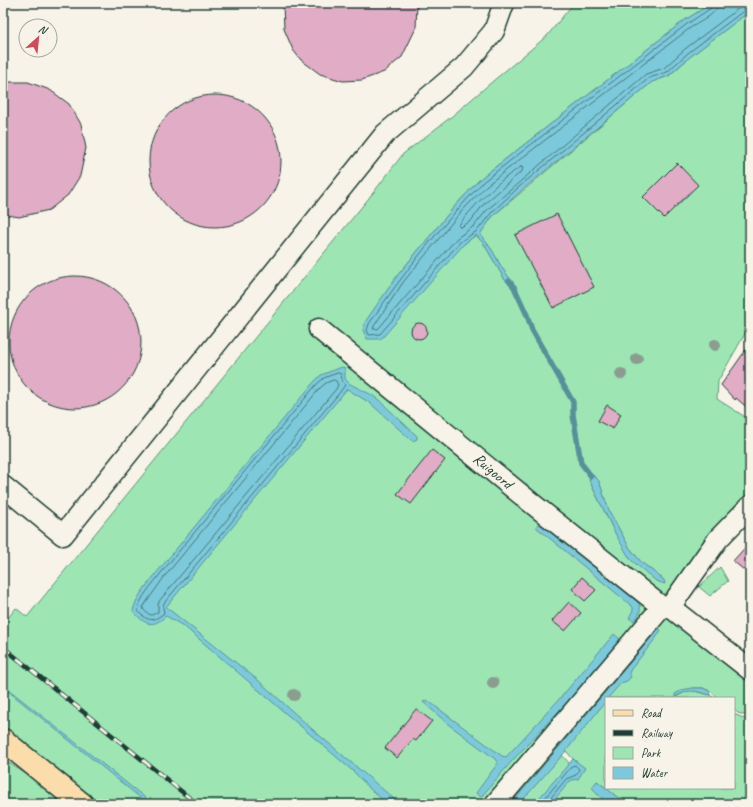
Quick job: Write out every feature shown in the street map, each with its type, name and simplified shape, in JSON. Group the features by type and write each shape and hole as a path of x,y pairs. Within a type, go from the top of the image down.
{"main road":[{"path":"3,740 82,804"}],"street":[{"path":"3,486 63,535 385,134 464,67 494,31 504,3"},
{"name":"Ruigoord","path":"319,329 530,501 666,607 750,670"},
{"path":"495,804 666,607 718,539 750,506"}],"green space":[{"path":"575,3 712,3 685,20 481,178 454,207 397,276 464,244 476,235 484,244 505,280 516,287 480,234 493,216 652,82 669,76 691,56 750,11 750,325 718,381 717,399 750,420 750,493 702,548 667,595 646,602 649,611 488,804 98,804 3,726 3,624 16,608 27,617 373,193 403,154 451,117 547,36","holes":["591,473 599,481 609,511 629,547 641,562 664,580 656,581 615,533 589,480"]},
{"path":"720,567 728,581 710,596 699,587"},
{"path":"665,617 673,618 750,680 750,717 735,711 735,697 717,697 710,691 703,688 692,688 675,697 605,697 605,787 597,781 609,804 500,804","holes":["566,751 584,768 578,779 569,763 562,755"]},
{"path":"690,690 713,697 675,697"},
{"path":"735,714 750,721 750,804 626,804 607,789 735,789"},
{"path":"3,759 46,787 67,804 3,804"}],"water":[{"path":"712,3 750,3 750,11 691,56 668,76 652,82 522,190 493,216 480,234 517,288 505,280 484,244 476,235 464,244 383,337 380,339 367,339 363,330 365,322 397,276 454,207 481,178 685,20"},
{"path":"342,367 345,368 345,379 350,384 372,395 380,401 417,436 417,439 413,441 411,440 370,403 347,389 166,607 259,681 312,729 400,804 388,804 373,792 354,772 185,627 166,616 156,623 148,623 141,619 133,611 140,595 158,571 314,382 321,375"},
{"path":"591,473 599,481 609,511 629,547 641,562 664,580 665,584 656,581 630,559 615,533 589,480"},
{"path":"538,524 543,525 638,602 640,610 634,621 629,618 633,607 536,527"},
{"path":"659,628 661,630 656,638 631,669 629,673 631,677 627,681 621,683 609,697 605,697 605,702 566,751 519,804 511,804"},
{"path":"614,634 621,640 601,666 512,761 481,797 476,793 498,763 494,758 448,724 423,702 427,700 502,756 506,757 562,696"},
{"path":"3,685 153,804 148,804 3,687"},
{"path":"703,688 709,691 710,695 692,691 675,697 675,694 682,690"},
{"path":"573,759 585,768 578,779 569,782 551,804 534,804"},
{"path":"597,781 605,789 607,789 626,804 609,804 597,794 592,787"}],"building":[{"path":"283,3 417,3 416,28 402,57 384,72 362,80 343,81 320,74 301,60 293,50 284,29"},
{"path":"3,82 28,82 50,90 69,104 81,124 86,148 80,176 68,195 49,210 19,217 3,214"},
{"path":"215,95 240,100 257,110 266,119 276,136 281,161 276,186 266,203 257,212 240,222 215,227 190,222 173,212 164,203 154,186 149,161 154,136 164,119 173,110 190,100"},
{"path":"677,163 698,185 664,218 643,197"},
{"path":"557,214 594,287 553,308 515,235"},
{"path":"81,276 100,281 112,287 122,295 130,305 136,317 140,329 140,355 136,367 130,379 122,389 112,397 100,403 88,407 69,408 50,403 38,397 28,389 20,379 14,367 10,355 9,336 14,317 20,305 28,295 38,287 50,281 62,277"},
{"path":"416,323 422,323 427,328 425,337 422,339 416,339 411,334 411,328"},
{"path":"750,344 750,410 736,398 735,400 721,385"},
{"path":"607,405 621,414 613,429 598,421"},
{"path":"432,450 445,460 411,504 397,494"},
{"path":"750,542 750,575 733,561"},
{"path":"582,577 596,590 585,601 572,589"},
{"path":"569,602 581,613 565,631 552,621"},
{"path":"416,709 432,721 416,741 413,739 397,758 385,748"}],"waterway":[{"path":"509,281 514,287 532,330 573,402 573,415 581,463 591,476"}],"railway":[{"path":"3,647 197,804"}]}
